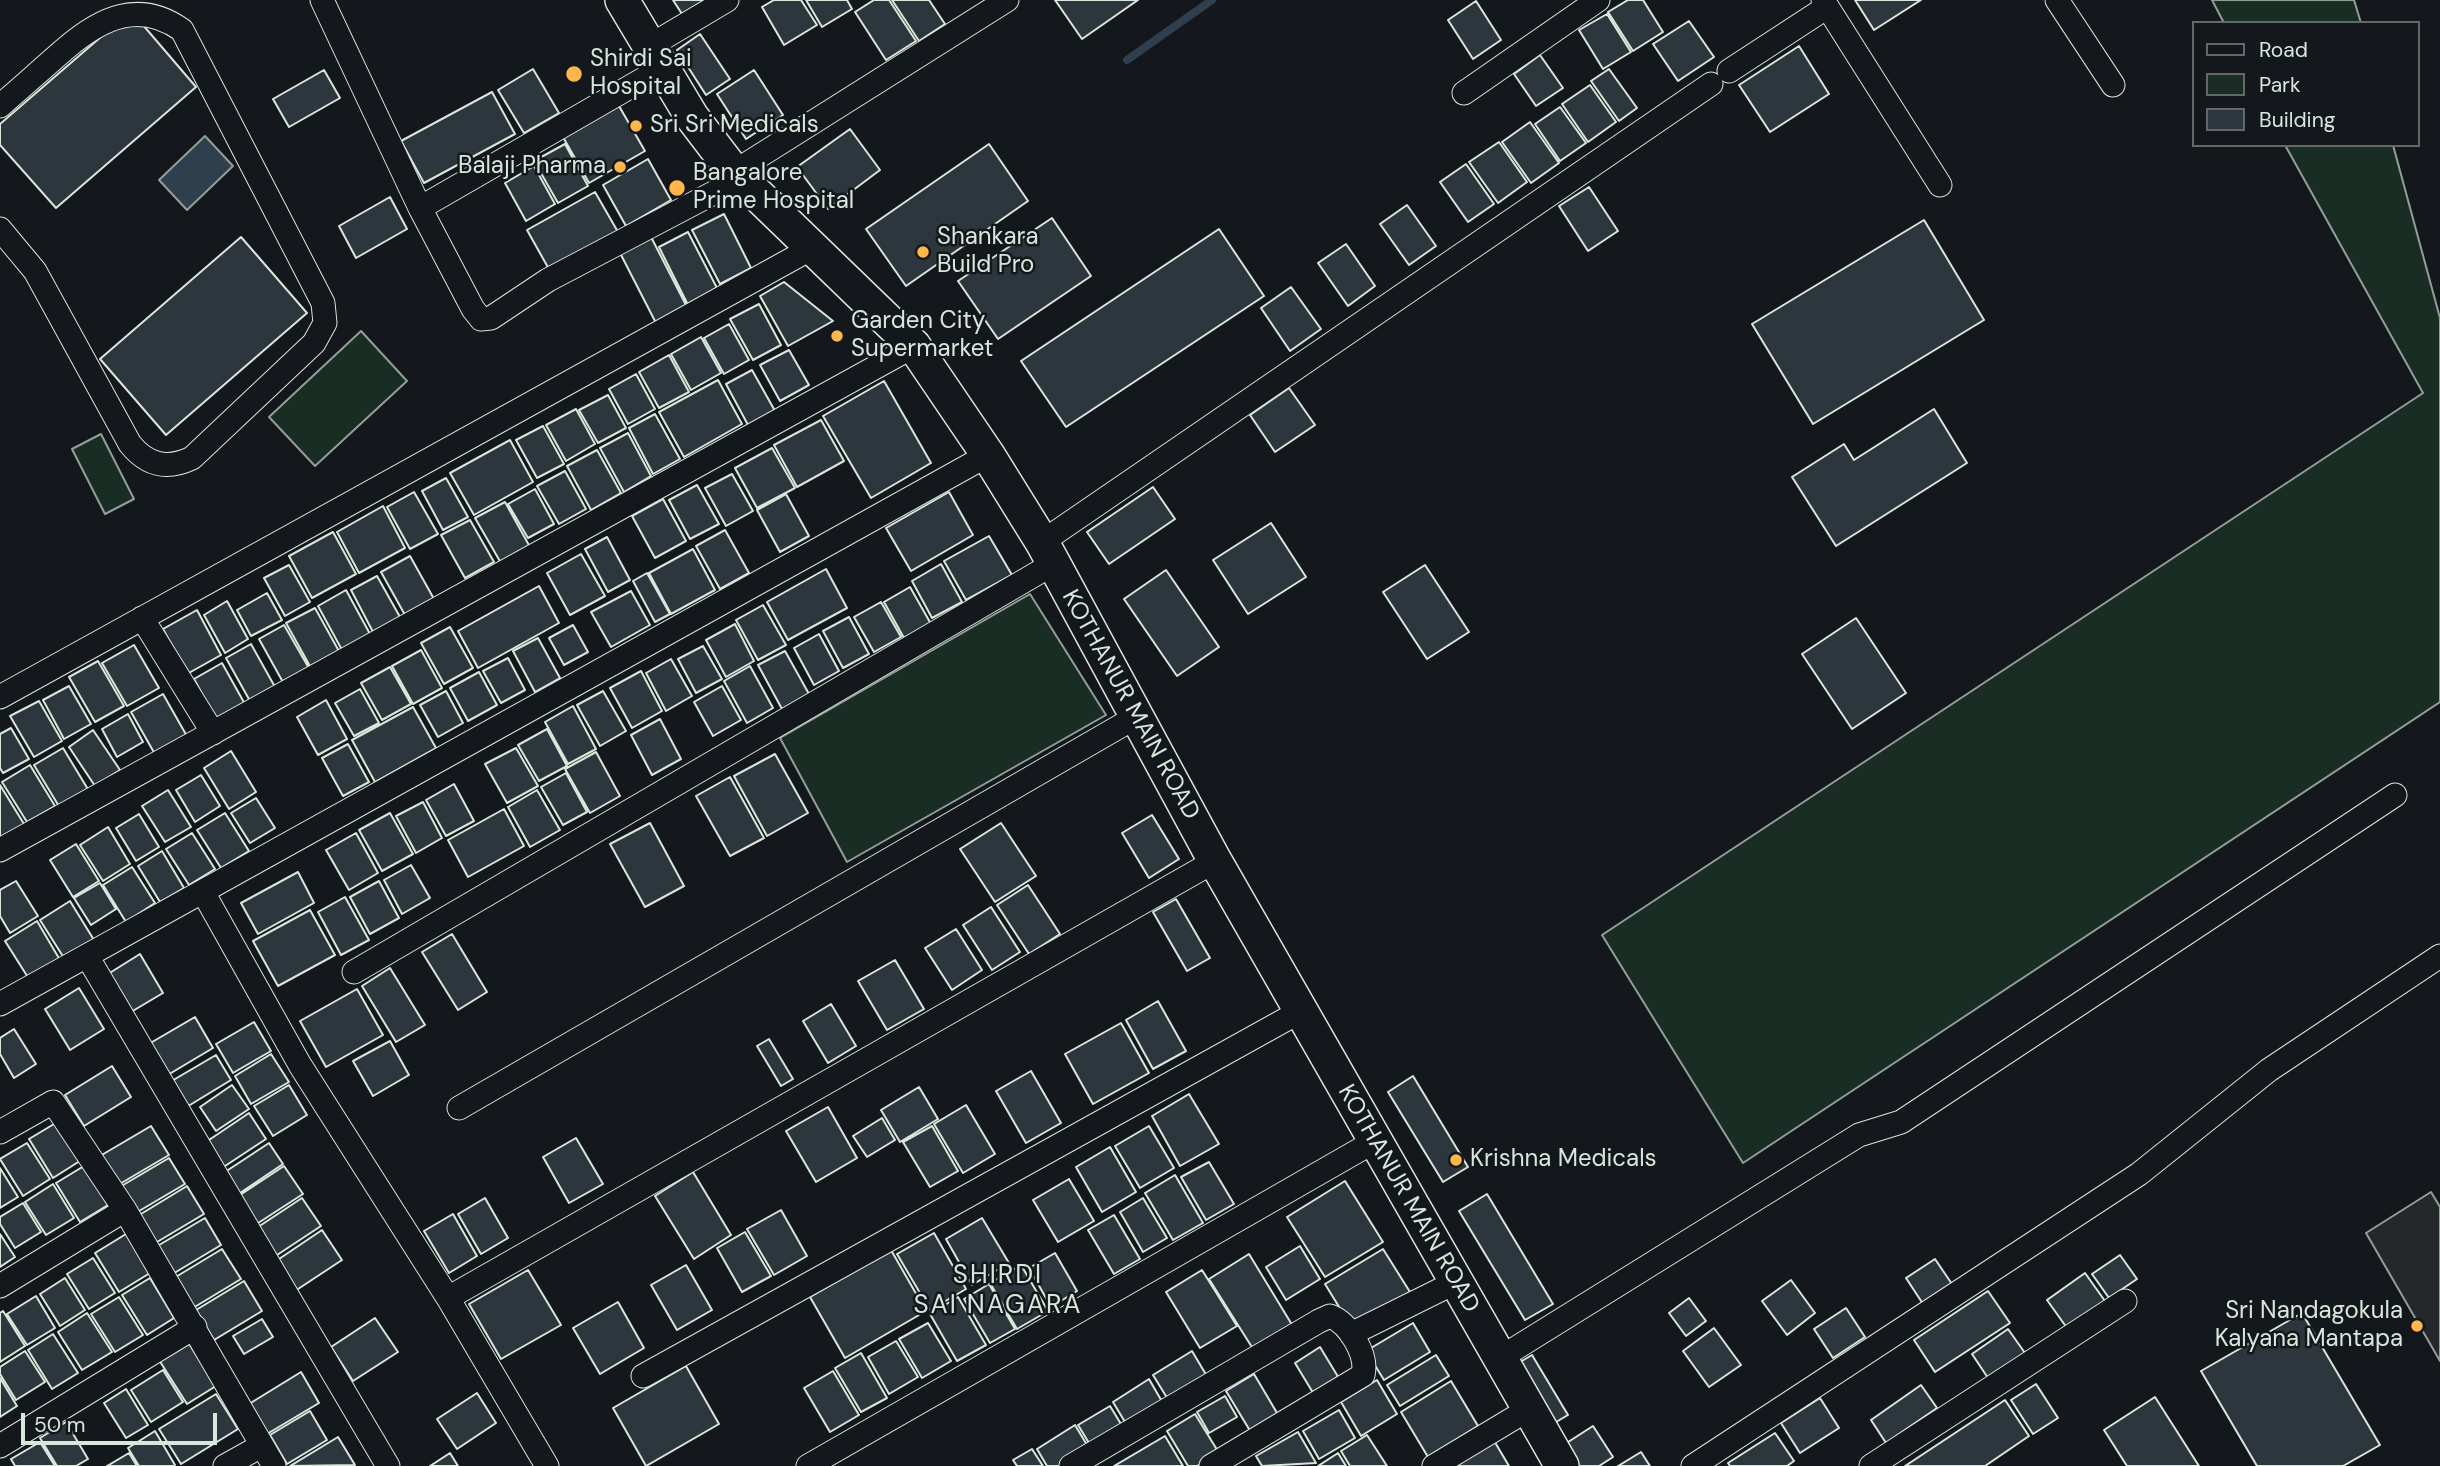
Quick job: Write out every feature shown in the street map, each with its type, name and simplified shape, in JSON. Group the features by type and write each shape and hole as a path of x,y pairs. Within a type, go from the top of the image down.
{"main road":[{"name":"KOTHANUR MAIN ROAD","path":"622,0 692,117 737,175 914,346 988,455 1047,553 1215,860 1562,1466"}],"street":[{"path":"322,0 420,208 473,309 481,319 491,318 548,280 737,175 1007,0"},
{"path":"420,208 655,58 727,0"},
{"path":"1464,93 1598,0"},
{"path":"2057,0 2113,85"},
{"path":"354,972 1047,553 1825,3 1940,184"},
{"path":"0,106 104,15 130,5 144,6 166,14 182,30 323,303 325,323 314,343 192,458 181,463 158,465 137,454 130,444 35,271 0,229"},
{"path":"0,696 812,248"},
{"path":"0,850 914,346"},
{"path":"0,1004 988,455"},
{"path":"142,618 213,733"},
{"path":"459,1108 1136,717"},
{"path":"1500,1358 1859,1135 1901,1122 2395,795"},
{"path":"447,1298 1215,860"},
{"path":"203,892 300,1065 447,1298 547,1466"},
{"path":"87,956 388,1466"},
{"path":"1693,1466 2139,1174 2269,1070 2440,956"},
{"path":"642,1376 1301,1012"},
{"path":"0,1132 53,1102 125,1210 274,1466"},
{"path":"808,1466 1375,1141"},
{"path":"0,1286 125,1210"},
{"path":"1351,1334 1456,1282"},
{"path":"1871,1466 2125,1301"},
{"path":"1071,1466 1319,1321 1330,1316 1338,1319 1351,1334 1365,1366 1363,1375 1211,1466"},
{"path":"0,1446 195,1327"},
{"path":"1434,1466 1529,1409"},
{"path":"225,1466 261,1446"}],"green space":[{"path":"2212,0 2354,0 2360,21 2223,21"},
{"path":"2286,147 2394,147 2440,318 2440,702 1743,1163 1602,935 2423,393"},
{"path":"361,331 407,381 315,466 269,417"},
{"path":"101,434 134,499 105,514 72,449"},
{"path":"1030,594 1106,715 847,862 780,738"}],"shaded area":[{"name":"Sri Nandagokula Kalyana Mantapa","path":"2431,1192 2440,1207 2440,1361 2366,1233"}],"water":[{"path":"205,136 233,166 187,210 159,180"}],"building":[{"path":"673,0 706,0 682,14"},
{"path":"774,0 801,0 817,25 784,45 762,7"},
{"path":"806,0 847,0 852,9 822,27"},
{"path":"874,0 889,0 916,41 886,60 855,12"},
{"path":"892,0 929,0 945,24 919,41"},
{"path":"1055,0 1138,0 1082,39"},
{"path":"1628,0 1643,0 1663,32 1633,51 1608,12"},
{"path":"1855,0 1921,0 1874,30"},
{"path":"1476,1 1501,40 1473,59 1448,20"},
{"path":"131,11 196,87 56,208 0,145 0,124"},
{"path":"1607,14 1631,52 1603,69 1579,30"},
{"path":"1689,21 1714,57 1678,81 1653,44"},
{"path":"700,34 730,79 706,95 677,50"},
{"path":"1799,46 1829,94 1770,132 1739,85"},
{"path":"1540,55 1563,88 1536,106 1514,74"},
{"path":"533,69 559,113 524,133 498,90"},
{"path":"1609,69 1637,108 1619,121 1591,81"},
{"path":"324,70 340,98 289,127 273,99"},
{"path":"754,70 783,115 746,139 717,94"},
{"path":"1590,85 1616,122 1588,142 1562,104"},
{"path":"492,92 515,134 424,183 401,141"},
{"path":"619,106 645,151 589,183 563,137"},
{"path":"1560,107 1586,143 1560,161 1535,124"},
{"path":"1530,122 1559,163 1531,183 1502,142"},
{"path":"850,129 880,170 828,209 797,167"},
{"path":"1499,142 1527,182 1498,203 1469,162"},
{"path":"565,144 588,186 558,203 534,161"},
{"path":"989,144 1028,201 906,286 866,229"},
{"path":"648,159 671,200 626,226 603,185"},
{"path":"1466,164 1494,204 1468,222 1440,182"},
{"path":"534,166 555,204 526,221 505,183"},
{"path":"1589,187 1618,231 1588,251 1559,206"},
{"path":"595,192 618,232 550,271 527,230"},
{"path":"390,197 407,229 356,258 339,226"},
{"path":"1407,205 1436,246 1409,265 1380,224"},
{"path":"724,214 751,268 720,284 692,230"},
{"path":"1052,218 1091,276 998,339 958,281"},
{"path":"1924,220 1984,320 1813,424 1752,324"},
{"path":"1219,229 1264,296 1066,427 1021,361"},
{"path":"688,232 718,290 688,305 659,247"},
{"path":"649,233 687,307 656,323 618,249"},
{"path":"241,237 307,313 166,435 100,359"},
{"path":"1346,244 1375,286 1348,306 1318,263"},
{"path":"784,282 833,321 788,346 760,296"},
{"path":"1291,287 1321,329 1290,351 1261,308"},
{"path":"759,304 781,345 753,360 730,319"},
{"path":"729,324 749,360 724,374 704,338"},
{"path":"701,337 721,373 691,390 671,354"},
{"path":"789,350 809,385 780,401 760,365"},
{"path":"669,355 689,392 659,408 639,372"},
{"path":"752,370 775,411 748,425 726,384"},
{"path":"636,374 655,409 628,424 609,389"},
{"path":"718,380 742,424 684,457 659,412"},
{"path":"884,381 931,463 871,498 823,416"},
{"path":"1289,388 1315,425 1275,452 1250,415"},
{"path":"608,395 626,428 598,443 579,410"},
{"path":"576,409 595,444 566,461 546,425"},
{"path":"1934,409 1967,463 1836,546 1792,477 1844,444 1854,460"},
{"path":"655,414 680,459 653,474 629,428"},
{"path":"821,420 844,461 797,487 774,445"},
{"path":"543,426 564,464 537,478 516,440"},
{"path":"628,433 651,476 624,492 600,448"},
{"path":"510,440 533,482 474,515 450,473"},
{"path":"772,448 795,488 757,508 735,468"},
{"path":"597,450 621,493 591,510 567,466"},
{"path":"565,471 586,509 559,524 537,486"},
{"path":"732,474 753,511 726,526 705,488"},
{"path":"446,478 468,517 443,530 422,491"},
{"path":"697,485 719,524 690,539 669,500"},
{"path":"1153,487 1175,519 1109,564 1087,532"},
{"path":"535,489 554,524 528,538 508,504"},
{"path":"414,492 438,534 410,549 387,507"},
{"path":"949,492 973,535 911,571 886,528"},
{"path":"786,494 809,536 780,552 757,510"},
{"path":"663,499 686,541 655,558 632,516"},
{"path":"505,502 530,547 501,563 475,518"},
{"path":"383,506 405,548 359,573 337,532"},
{"path":"470,520 494,562 465,578 441,535"},
{"path":"1271,523 1306,577 1248,614 1213,560"},
{"path":"725,530 749,573 720,589 696,546"},
{"path":"333,532 356,574 312,598 289,556"},
{"path":"989,536 1012,575 966,600 944,561"},
{"path":"607,537 630,580 608,592 585,549"},
{"path":"693,549 715,590 671,614 649,573"},
{"path":"581,554 605,596 570,615 547,573"},
{"path":"410,556 434,599 405,615 381,572"},
{"path":"941,564 962,602 932,618 912,581"},
{"path":"289,565 310,602 285,616 264,578"},
{"path":"1425,565 1469,632 1427,659 1383,592"},
{"path":"826,569 847,608 788,640 767,602"},
{"path":"1166,570 1219,647 1177,676 1124,599"},
{"path":"647,573 670,614 655,622 633,581"},
{"path":"377,576 400,617 373,632 351,590"},
{"path":"539,586 559,623 478,668 458,631"},
{"path":"910,587 931,624 904,638 884,602"},
{"path":"346,590 370,634 342,650 318,606"},
{"path":"631,591 650,625 611,647 591,612"},
{"path":"267,593 282,620 251,636 237,610"},
{"path":"227,601 248,639 225,653 204,615"},
{"path":"881,602 901,637 874,652 854,617"},
{"path":"763,605 786,645 758,660 736,620"},
{"path":"315,608 340,653 311,668 286,623"},
{"path":"197,610 221,655 187,674 163,629"},
{"path":"849,617 869,654 843,668 823,631"},
{"path":"1856,618 1906,693 1852,729 1802,654"},
{"path":"735,624 754,661 726,677 706,640"},
{"path":"284,625 310,670 284,684 259,639"},
{"path":"573,625 588,652 564,665 549,638"},
{"path":"450,627 473,668 444,684 421,643"},
{"path":"819,634 839,671 814,685 794,648"},
{"path":"538,638 560,678 535,692 513,651"},
{"path":"251,644 275,687 250,701 226,658"},
{"path":"134,645 159,688 127,706 102,663"},
{"path":"703,646 722,679 696,693 678,659"},
{"path":"421,650 442,688 413,704 392,666"},
{"path":"785,651 809,694 782,709 758,665"},
{"path":"508,658 525,690 501,703 483,671"},
{"path":"671,659 692,696 666,711 646,673"},
{"path":"98,661 124,706 95,722 69,677"},
{"path":"222,663 246,706 217,722 194,679"},
{"path":"750,666 773,708 747,723 724,681"},
{"path":"390,667 411,704 382,720 361,683"},
{"path":"641,671 662,711 632,728 610,688"},
{"path":"479,672 497,705 468,721 450,688"},
{"path":"69,686 91,724 64,739 43,700"},
{"path":"722,686 741,720 713,736 694,702"},
{"path":"360,689 379,723 354,736 335,703"},
{"path":"446,691 463,723 438,737 420,705"},
{"path":"603,691 626,731 600,746 577,705"},
{"path":"163,694 188,738 156,756 131,712"},
{"path":"326,700 347,739 318,755 297,717"},
{"path":"39,701 62,741 34,757 10,716"},
{"path":"573,706 596,749 568,764 545,722"},
{"path":"413,707 436,748 375,782 352,740"},
{"path":"128,714 143,742 117,757 102,729"},
{"path":"660,719 681,759 652,775 631,735"},
{"path":"11,728 29,759 3,773 0,768 0,734"},
{"path":"547,729 567,766 539,781 518,745"},
{"path":"93,730 120,770 95,786 69,747"},
{"path":"348,744 369,782 343,796 322,758"},
{"path":"63,748 89,791 60,808 34,765"},
{"path":"516,748 538,786 507,803 485,764"},
{"path":"231,751 256,792 229,809 204,768"},
{"path":"596,752 620,796 590,813 565,769"},
{"path":"775,754 808,813 767,836 734,776"},
{"path":"30,765 55,806 27,822 2,782"},
{"path":"566,773 587,812 563,825 541,787"},
{"path":"201,775 220,806 195,822 176,790"},
{"path":"730,777 764,838 730,856 696,796"},
{"path":"454,784 474,821 446,836 426,800"},
{"path":"0,785 24,824 0,839"},
{"path":"168,790 191,827 165,842 142,806"},
{"path":"537,790 560,830 530,847 508,807"},
{"path":"256,798 275,828 250,843 231,813"},
{"path":"423,802 442,838 416,853 396,816"},
{"path":"504,809 524,846 468,877 448,840"},
{"path":"225,813 249,851 221,868 197,830"},
{"path":"390,813 413,854 382,871 359,830"},
{"path":"139,814 159,847 136,861 116,828"},
{"path":"1152,815 1179,859 1149,878 1122,833"},
{"path":"650,823 684,886 645,907 610,844"},
{"path":"1001,823 1036,876 995,902 960,849"},
{"path":"108,827 130,864 103,881 80,845"},
{"path":"192,833 215,869 189,885 166,849"},
{"path":"356,833 378,873 349,890 326,850"},
{"path":"76,844 99,881 73,897 50,860"},
{"path":"162,851 184,888 160,902 138,866"},
{"path":"411,865 430,898 402,914 384,880"},
{"path":"132,867 155,903 126,922 103,885"},
{"path":"298,872 314,903 258,934 241,903"},
{"path":"16,881 38,916 10,933 0,916 0,890"},
{"path":"379,881 399,918 370,934 350,897"},
{"path":"100,883 116,909 91,925 74,898"},
{"path":"1028,885 1060,934 1029,954 997,905"},
{"path":"345,897 369,940 341,955 318,912"},
{"path":"1176,899 1210,958 1187,971 1153,912"},
{"path":"70,901 94,940 64,958 40,920"},
{"path":"991,907 1020,952 992,970 963,925"},
{"path":"310,910 335,955 278,986 253,941"},
{"path":"37,921 60,960 29,979 5,941"},
{"path":"956,929 982,970 952,990 925,948"},
{"path":"452,934 487,992 458,1010 422,952"},
{"path":"140,954 163,993 131,1012 108,974"},
{"path":"895,960 924,1009 887,1030 858,981"},
{"path":"390,968 425,1025 396,1042 362,986"},
{"path":"79,988 104,1029 70,1050 45,1009"},
{"path":"357,989 383,1035 326,1067 300,1021"},
{"path":"1158,1001 1186,1051 1153,1069 1126,1020"},
{"path":"831,1004 856,1046 828,1063 803,1021"},
{"path":"195,1017 213,1048 166,1076 147,1045"},
{"path":"254,1022 271,1051 233,1073 216,1044"},
{"path":"1121,1023 1149,1073 1093,1104 1065,1054"},
{"path":"14,1029 36,1064 14,1078 0,1054 0,1038"},
{"path":"769,1039 793,1079 781,1086 757,1046"},
{"path":"390,1041 409,1075 373,1096 353,1061"},
{"path":"271,1054 289,1082 251,1104 235,1076"},
{"path":"216,1055 231,1080 185,1108 170,1082"},
{"path":"112,1066 131,1097 84,1126 65,1095"},
{"path":"1031,1071 1061,1123 1026,1143 996,1091"},
{"path":"1413,1076 1468,1167 1443,1182 1388,1092"},
{"path":"232,1085 249,1109 216,1131 200,1107"},
{"path":"289,1085 307,1115 273,1136 254,1106"},
{"path":"919,1087 938,1119 900,1142 881,1110"},
{"path":"1189,1094 1219,1144 1180,1166 1152,1116"},
{"path":"966,1105 995,1154 963,1173 934,1124"},
{"path":"828,1107 857,1158 816,1182 786,1131"},
{"path":"249,1113 266,1139 222,1168 206,1142"},
{"path":"882,1118 895,1140 867,1157 853,1136"},
{"path":"59,1121 83,1159 53,1178 29,1139"},
{"path":"151,1126 169,1155 118,1185 100,1156"},
{"path":"932,1126 958,1171 930,1187 903,1142"},
{"path":"1149,1126 1174,1168 1140,1188 1115,1146"},
{"path":"576,1138 603,1184 569,1203 543,1157"},
{"path":"27,1143 50,1179 23,1196 0,1159"},
{"path":"269,1143 283,1164 237,1195 222,1174"},
{"path":"1110,1147 1136,1192 1102,1212 1076,1167"},
{"path":"169,1158 185,1184 134,1214 118,1188"},
{"path":"1209,1162 1234,1204 1206,1220 1181,1177"},
{"path":"84,1166 108,1205 80,1222 56,1183"},
{"path":"284,1166 303,1194 252,1227 234,1199"},
{"path":"0,1168 18,1197 0,1208"},
{"path":"693,1172 731,1235 694,1259 655,1196"},
{"path":"1175,1175 1203,1223 1173,1240 1145,1193"},
{"path":"1069,1179 1094,1221 1058,1242 1033,1200"},
{"path":"1345,1181 1383,1242 1325,1277 1287,1217"},
{"path":"53,1184 74,1218 46,1235 25,1202"},
{"path":"187,1186 204,1214 152,1245 136,1217"},
{"path":"1487,1194 1553,1304 1525,1320 1459,1211"},
{"path":"302,1198 321,1226 274,1257 255,1229"},
{"path":"485,1198 508,1238 481,1254 458,1214"},
{"path":"1143,1198 1167,1238 1143,1252 1120,1212"},
{"path":"23,1203 41,1232 15,1248 0,1224 0,1217"},
{"path":"781,1210 807,1256 774,1275 747,1229"},
{"path":"453,1214 477,1256 449,1273 424,1231"},
{"path":"1114,1215 1140,1259 1114,1274 1088,1230"},
{"path":"205,1218 221,1245 171,1275 154,1248"},
{"path":"982,1218 1009,1263 972,1285 946,1239"},
{"path":"322,1230 342,1260 295,1291 276,1261"},
{"path":"745,1232 771,1276 742,1292 717,1248"},
{"path":"934,1233 966,1289 930,1310 897,1254"},
{"path":"0,1234 15,1257 0,1267"},
{"path":"126,1234 150,1273 119,1292 95,1253"},
{"path":"1300,1246 1320,1279 1286,1300 1266,1267"},
{"path":"222,1249 241,1279 193,1308 174,1278"},
{"path":"1383,1249 1410,1292 1352,1328 1325,1284"},
{"path":"891,1250 926,1311 845,1358 810,1297"},
{"path":"1055,1253 1077,1291 1051,1307 1029,1268"},
{"path":"1249,1254 1294,1328 1255,1352 1209,1279"},
{"path":"2120,1255 2137,1279 2109,1298 2092,1274"},
{"path":"93,1258 115,1293 89,1309 67,1274"},
{"path":"1935,1259 1954,1287 1925,1307 1906,1278"},
{"path":"686,1265 712,1310 677,1330 651,1285"},
{"path":"1021,1265 1048,1311 1017,1329 990,1283"},
{"path":"528,1270 561,1325 501,1359 469,1304"},
{"path":"1202,1270 1237,1326 1200,1348 1166,1292"},
{"path":"2085,1273 2105,1301 2067,1328 2047,1300"},
{"path":"65,1278 85,1310 60,1326 40,1294"},
{"path":"150,1278 174,1318 147,1335 122,1295"},
{"path":"1791,1280 1815,1313 1787,1335 1762,1301"},
{"path":"244,1281 262,1311 214,1340 196,1310"},
{"path":"989,1284 1015,1329 990,1343 964,1299"},
{"path":"1988,1291 2010,1323 1935,1372 1914,1340"},
{"path":"36,1296 55,1328 27,1345 7,1314"},
{"path":"119,1297 143,1335 115,1352 91,1314"},
{"path":"958,1297 986,1345 957,1361 930,1314"},
{"path":"1689,1298 1706,1321 1686,1336 1669,1313"},
{"path":"618,1302 644,1348 600,1374 573,1328"},
{"path":"1846,1308 1865,1337 1833,1358 1814,1329"},
{"path":"3,1311 25,1346 0,1362 0,1313"},
{"path":"87,1313 112,1352 82,1370 58,1332"},
{"path":"2302,1313 2380,1445 2343,1466 2257,1466 2201,1371"},
{"path":"375,1318 398,1352 353,1381 331,1347"},
{"path":"262,1319 273,1337 244,1354 233,1336"},
{"path":"928,1323 951,1361 922,1378 899,1339"},
{"path":"1413,1323 1430,1352 1384,1380 1366,1351"},
{"path":"1714,1328 1741,1365 1709,1387 1683,1351"},
{"path":"2008,1329 2025,1353 1988,1378 1972,1354"},
{"path":"53,1334 78,1373 52,1389 28,1350"},
{"path":"896,1341 918,1377 889,1394 868,1357"},
{"path":"188,1342 216,1386 187,1404 159,1360"},
{"path":"1320,1347 1340,1380 1315,1396 1295,1363"},
{"path":"25,1351 45,1382 16,1400 0,1374 0,1367"},
{"path":"1192,1351 1208,1378 1169,1401 1153,1375"},
{"path":"861,1353 887,1398 861,1412 835,1368"},
{"path":"1436,1355 1449,1376 1400,1406 1387,1385"},
{"path":"1532,1355 1568,1415 1551,1425 1515,1365"},
{"path":"686,1366 719,1424 646,1466 613,1408"},
{"path":"163,1370 183,1402 151,1422 131,1390"},
{"path":"833,1371 859,1415 830,1432 804,1388"},
{"path":"301,1372 319,1403 267,1434 249,1404"},
{"path":"1254,1374 1280,1418 1252,1434 1226,1391"},
{"path":"0,1378 17,1406 0,1417"},
{"path":"1149,1379 1164,1405 1128,1427 1113,1402"},
{"path":"1377,1380 1397,1414 1361,1436 1341,1402"},
{"path":"1451,1381 1478,1426 1428,1457 1401,1412"},
{"path":"2036,1384 2058,1418 2033,1434 2011,1400"},
{"path":"1921,1385 1937,1408 1886,1443 1871,1420"},
{"path":"126,1389 148,1425 126,1438 104,1403"},
{"path":"477,1393 496,1423 457,1449 437,1419"},
{"path":"216,1394 238,1429 181,1464 159,1429"},
{"path":"1225,1396 1237,1417 1209,1433 1197,1412"},
{"path":"2155,1397 2199,1466 2127,1466 2104,1430"},
{"path":"1820,1398 1839,1428 1800,1453 1781,1423"},
{"path":"2005,1400 2029,1436 1985,1466 1905,1466"},
{"path":"1110,1406 1124,1429 1092,1448 1078,1425"},
{"path":"1339,1410 1355,1438 1319,1459 1303,1431"},
{"path":"310,1411 327,1440 287,1464 270,1435"},
{"path":"1195,1414 1219,1453 1197,1466 1188,1466 1167,1431"},
{"path":"66,1422 88,1459 76,1466 57,1466 40,1438"},
{"path":"1075,1425 1090,1450 1063,1466 1047,1466 1037,1449"},
{"path":"1593,1426 1613,1457 1599,1466 1579,1466 1565,1444"},
{"path":"155,1431 174,1466 139,1466 128,1448"},
{"path":"1298,1432 1316,1463 1262,1466 1256,1456"},
{"path":"1775,1433 1794,1461 1787,1466 1730,1466 1728,1463"},
{"path":"1367,1435 1387,1466 1350,1466 1341,1451"},
{"path":"1165,1436 1183,1466 1114,1466"},
{"path":"338,1437 355,1465 290,1466"},
{"path":"1493,1439 1509,1466 1448,1466"},
{"path":"40,1442 55,1466 15,1466 11,1459"},
{"path":"1032,1449 1043,1466 1017,1466 1013,1460"},
{"path":"1641,1452 1650,1466 1618,1466"},
{"path":"129,1453 137,1466 107,1466"},
{"path":"450,1453 458,1466 430,1466"},
{"path":"1338,1453 1346,1466 1318,1466"}],"waterway":[{"path":"1127,60 1212,0"}],"place":[{"name":"Shirdi Sai Hospital","path":"574,74"},
{"name":"Sri Sri Medicals","path":"636,126"},
{"name":"Balaji Pharma","path":"620,167"},
{"name":"Bangalore Prime Hospital","path":"677,188"},
{"name":"Shankara Build Pro","path":"923,252"},
{"name":"Garden City Supermarket","path":"837,336"},
{"name":"Krishna Medicals","path":"1456,1160"},
{"name":"Sri Nandagokula Kalyana Mantapa","path":"2417,1326"}],"district":[{"name":"SHIRDI SAI NAGARA","path":"998,1291"}]}
